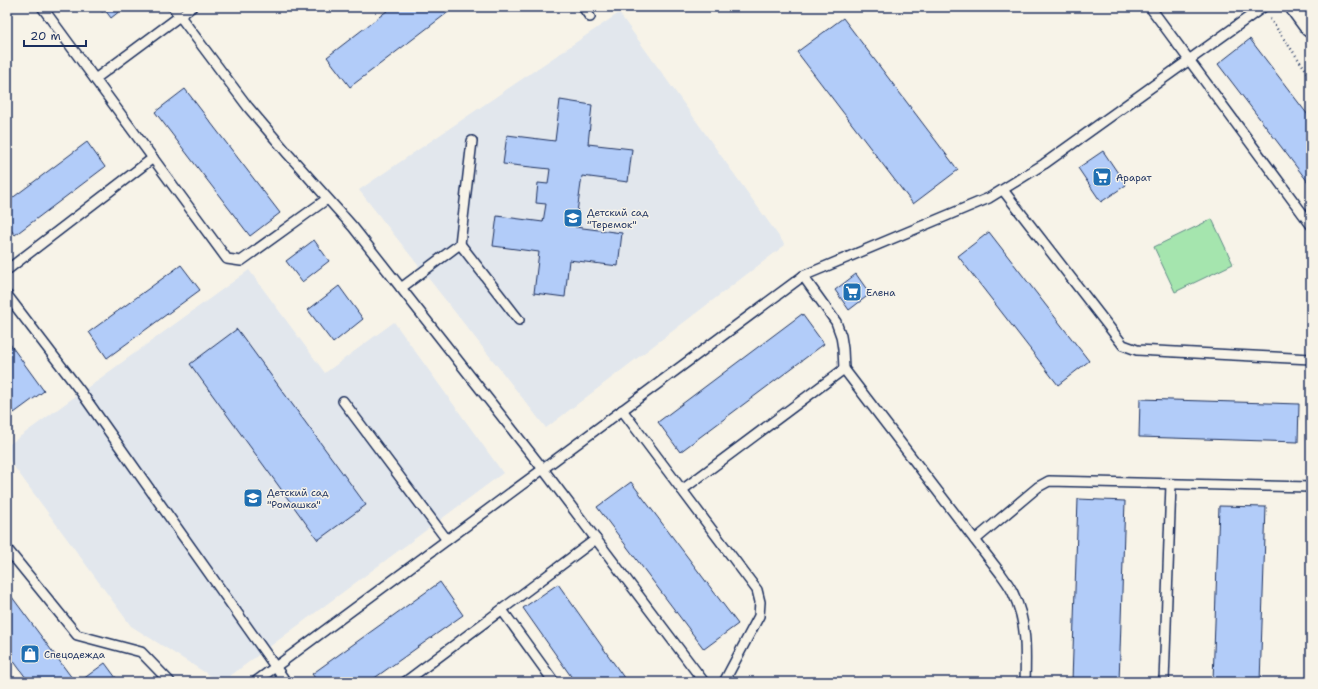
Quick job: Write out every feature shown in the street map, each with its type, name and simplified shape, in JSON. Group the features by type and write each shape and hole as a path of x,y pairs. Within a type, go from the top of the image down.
{"main road":[{"path":"1297,7 1311,26"}],"lane":[{"path":"42,7 227,259 241,261 327,199"},
{"path":"173,7 248,107 353,227 544,469 704,682"},
{"path":"95,79 192,7"},
{"path":"582,7 590,17"},
{"path":"1150,7 1311,224"},
{"path":"255,682 803,276 989,198 1003,190 1044,164 1263,7"},
{"path":"472,141 460,244 519,320"},
{"path":"7,270 154,158"},
{"path":"1003,190 1123,345 1137,350 1311,359"},
{"path":"401,288 460,244"},
{"path":"803,276 836,322 843,348 844,369 1001,574 1013,593 1021,613 1025,631 1025,682"},
{"path":"7,295 81,392 286,682"},
{"path":"682,490 844,369"},
{"path":"343,401 447,540"},
{"path":"622,410 757,590 760,602 759,616 724,682"},
{"path":"975,540 1038,487 1049,482 1311,487"},
{"path":"1164,682 1171,484"},
{"path":"405,682 596,539"},
{"path":"7,548 77,635 141,652 170,682"},
{"path":"502,610 554,682"}],"path":[{"path":"1263,7 1311,77"}],"shaded area":[{"name":"Детский сад \"Теремок\"","path":"619,13 785,245 546,428 359,190"},
{"name":"Детский сад \"Ромашка\"","path":"249,270 325,373 394,322 503,473 220,682 131,626 7,457 7,446"}],"green space":[{"path":"1212,219 1233,264 1175,292 1154,247"}],"building":[{"path":"98,7 125,7 111,18 105,10 102,12"},
{"path":"392,7 455,7 350,87 327,57"},
{"path":"843,18 958,170 913,204 797,52"},
{"path":"1250,39 1311,119 1311,186 1218,64"},
{"path":"185,89 280,213 250,236 155,112"},
{"path":"560,100 592,105 588,144 632,149 628,182 582,176 575,227 622,233 618,266 569,260 565,297 534,293 539,252 493,246 497,216 543,222 546,204 536,203 538,183 548,184 550,169 503,164 507,135 555,141"},
{"path":"87,142 105,167 15,235 7,225 7,202"},
{"name":"Арарат","path":"1103,151 1126,185 1101,202 1078,168"},
{"path":"989,232 1089,361 1058,385 958,256"},
{"path":"314,240 329,261 302,282 286,261"},
{"path":"181,265 200,290 107,358 89,332"},
{"name":"Елена","path":"856,274 870,294 849,310 835,290"},
{"path":"339,286 363,319 333,343 308,310"},
{"path":"802,314 824,344 680,452 658,422"},
{"path":"237,329 366,505 318,540 190,364"},
{"path":"7,340 44,391 14,413 7,404"},
{"path":"1140,399 1299,404 1298,442 1139,437"},
{"path":"631,482 738,624 704,649 597,507"},
{"path":"1078,499 1125,501 1119,682 1072,681"},
{"path":"1219,506 1266,507 1260,682 1213,681"},
{"path":"440,582 463,615 369,682 318,682 312,674"},
{"path":"558,584 627,682 575,682 523,608"},
{"path":"9,593 75,682 29,682 7,652 7,594"},
{"path":"105,663 119,682 79,682"}],"place":[{"name":"Арарат","path":"1102,177"},
{"name":"Детский сад \"Теремок\"","path":"573,218"},
{"name":"Елена","path":"852,292"},
{"name":"Детский сад \"Ромашка\"","path":"253,498"},
{"name":"Спецодежда","path":"30,654"}]}
